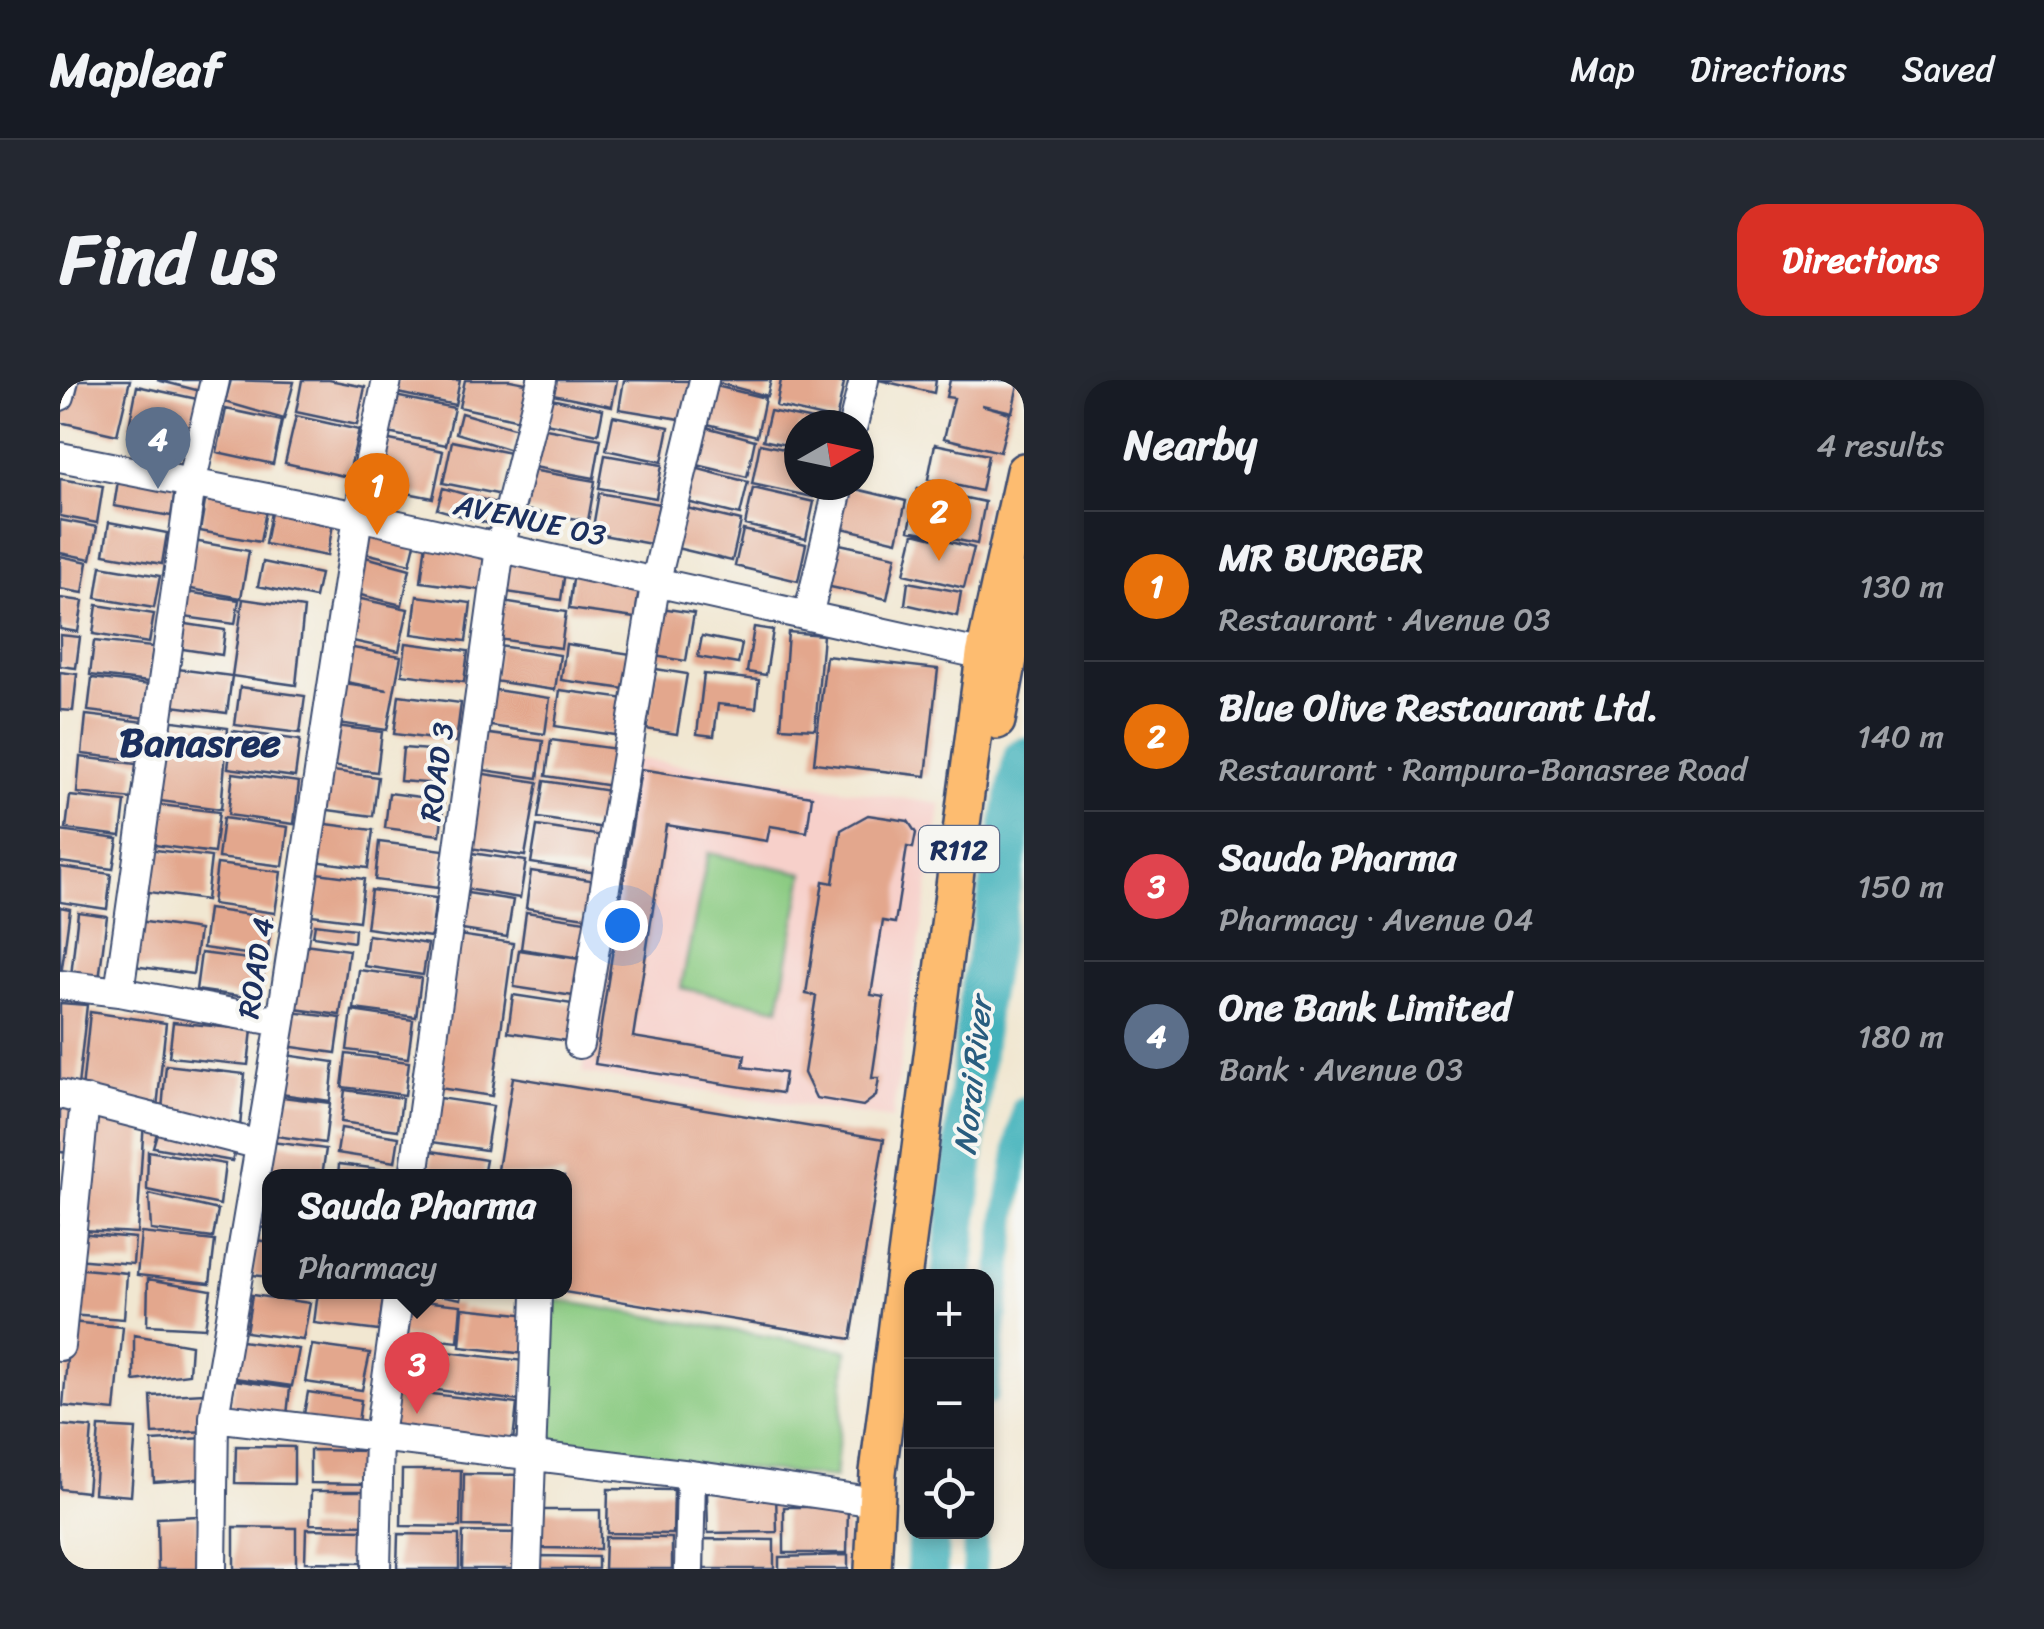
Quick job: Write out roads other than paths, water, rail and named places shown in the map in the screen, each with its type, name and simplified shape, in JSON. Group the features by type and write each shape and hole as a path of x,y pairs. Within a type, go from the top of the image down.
{"main road":[{"name":"R112","path":"873,1569 876,1502 908,1228 984,655 1024,471"},
{"name":"R112","path":"908,1228 954,1018 993,745 1024,581"}],"street":[{"path":"60,396 64,380"},
{"path":"119,992 191,484 214,380"},
{"name":"ROAD 4","path":"212,1569 214,1417 281,1022 358,516 386,380"},
{"name":"ROAD 3","path":"415,1169 500,548 542,380"},
{"path":"579,1044 656,580 704,380"},
{"path":"857,410 864,380"},
{"name":"AVENUE 03","path":"60,457 358,516 984,655"},
{"path":"808,616 835,500"},
{"path":"60,985 281,1022"},
{"path":"60,1346 72,1097 260,1146"},
{"path":"376,1569 379,1436 397,1299"},
{"path":"526,1569 537,1299"},
{"path":"214,1417 691,1474 876,1502"},
{"path":"689,1569 691,1474"}],"waterway":[{"name":"Norai River","path":"953,1269 979,1002 1024,758"},
{"name":"Norai River","path":"990,1359 1024,1109"},
{"name":"Norai River","path":"927,1569 928,1539"},
{"name":"Norai River","path":"975,1539 975,1569"}],"place":[{"name":"One Bank Limited","path":"158,489"},
{"name":"MR BURGER","path":"377,535"},
{"name":"Blue Olive Restaurant Ltd.","path":"939,561"},
{"name":"Sauda Pharma","path":"417,1414"}],"district":[{"name":"Banasree","path":"200,742"}]}
